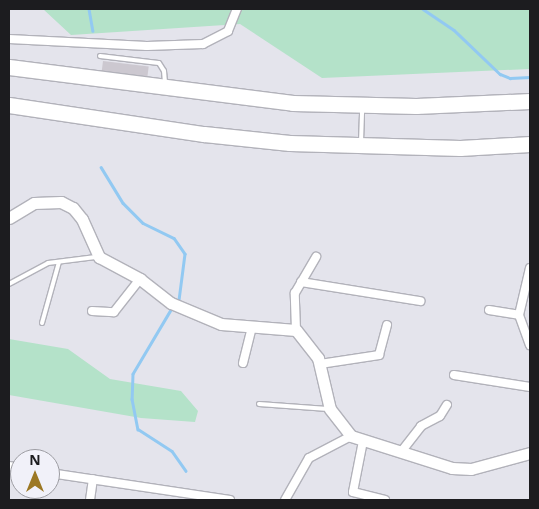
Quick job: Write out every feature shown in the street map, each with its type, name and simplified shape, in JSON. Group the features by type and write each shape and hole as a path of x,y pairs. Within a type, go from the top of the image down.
{"highway":[{"path":"9,67 250,99 362,106 530,101"},
{"path":"9,105 204,134 361,146 460,148 530,144"}],"street":[{"path":"9,39 32,42 147,46 202,44 228,31 238,9"},
{"path":"9,218 43,201 67,205 82,219 99,257 140,279 171,303 221,324 252,327 273,326 296,330 312,347 320,364 330,409 351,436 441,467 462,469 530,453"},
{"path":"296,330 294,300 301,282 316,257"},
{"path":"530,268 528,287 519,315 530,345"},
{"path":"92,311 114,312 140,279"},
{"path":"301,282 420,301"},
{"path":"489,310 519,315"},
{"path":"320,364 379,355 387,325"},
{"path":"243,363 252,327"},
{"path":"454,375 530,387"},
{"path":"401,452 421,426 440,416 448,405"},
{"path":"285,500 309,458 351,436"},
{"path":"363,441 353,492 385,500"},
{"path":"60,474 230,500"},
{"path":"90,500 93,479"}],"lane":[{"path":"100,56 159,63 164,70 165,88"},
{"path":"361,146 362,106"},
{"path":"9,284 28,272 59,262 99,257"},
{"path":"42,322 59,262"},
{"path":"259,404 330,409"}],"green space":[{"path":"43,9 530,9 530,69 322,78 240,24 71,35"},
{"path":"9,339 68,349 110,379 181,391 198,411 195,422 141,418 9,395"}],"building":[{"path":"103,61 149,67 147,80 101,74"}],"waterway":[{"path":"89,9 93,31"},
{"path":"423,9 454,30 500,74 510,78 530,77"},
{"path":"101,167 123,203 143,223 174,238 185,254 179,300"},
{"path":"171,310 133,374 132,399 138,429 172,451 186,471"}]}
